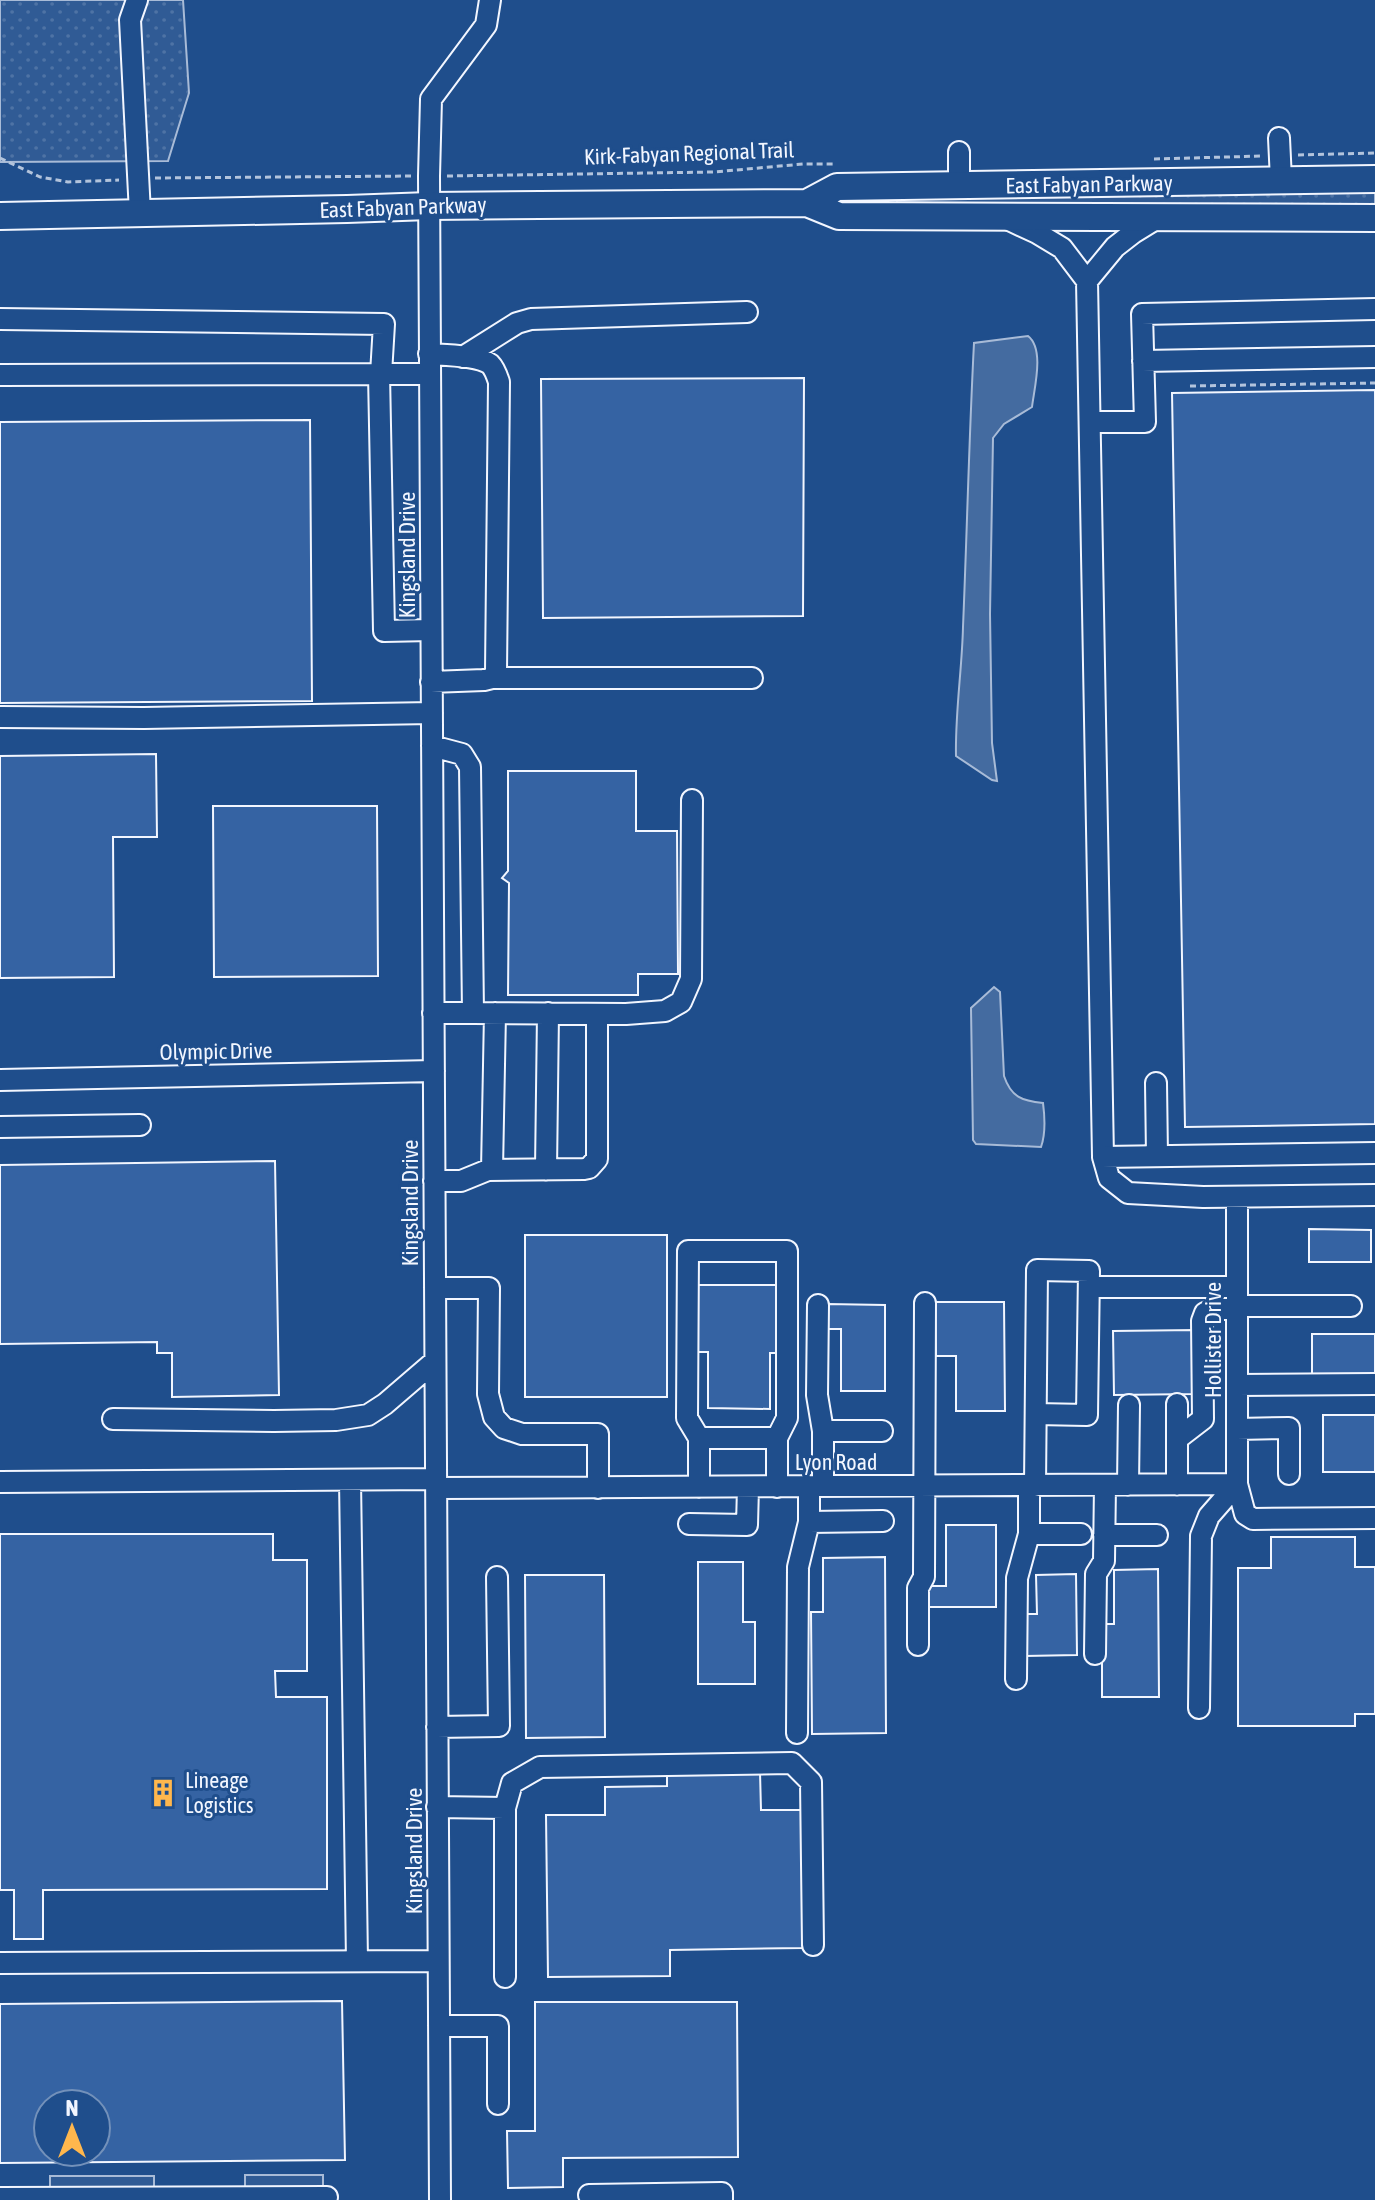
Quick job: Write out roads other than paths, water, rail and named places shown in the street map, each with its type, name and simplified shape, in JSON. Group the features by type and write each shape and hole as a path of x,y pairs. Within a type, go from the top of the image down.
{"main road":[{"name":"East Fabyan Parkway","path":"807,203 837,187 1375,179"},
{"name":"East Fabyan Parkway","path":"0,216 429,206 807,203 839,216 1375,218"}],"street":[{"path":"137,0 130,20 140,213"},
{"name":"Kingsland Drive","path":"440,2200 431,682 431,99 486,25 490,0"},
{"path":"1279,138 1281,180"},
{"path":"959,152 959,186"},
{"path":"1001,217 1062,248 1087,281 1103,1157 1109,1178 1128,1193 1237,1197 1375,1195"},
{"path":"1087,281 1115,247 1159,217"},
{"path":"1090,422 1145,422 1142,314 1375,309"},
{"path":"0,375 380,374 463,357 517,323 531,319 747,312"},
{"path":"0,319 384,324 380,374 384,631 431,630"},
{"path":"463,357 488,362 499,382 497,662 492,678"},
{"path":"1143,361 1375,357"},
{"path":"431,682 492,678 752,678"},
{"path":"0,717 432,713"},
{"path":"432,746 462,754 470,767 473,1013"},
{"path":"433,1013 626,1014 665,1011 681,1002 691,979 692,800"},
{"path":"492,1170 495,1013"},
{"path":"546,1170 548,1013"},
{"path":"434,1181 461,1181 492,1170 589,1168 597,1159 597,1014"},
{"name":"Olympic Drive","path":"0,1080 434,1071"},
{"path":"1156,1083 1157,1156"},
{"path":"0,1127 140,1125"},
{"path":"1103,1157 1375,1153"},
{"name":"Hollister Drive","path":"1237,1197 1237,1484"},
{"path":"699,1487 699,1438 687,1418 688,1251 787,1251 787,1418 777,1438 777,1487"},
{"path":"1016,1679 1017,1578 1029,1534 1036,1414 1037,1270 1089,1271 1087,1415 1036,1414"},
{"path":"1089,1287 1236,1301 1351,1306"},
{"path":"435,1288 489,1288 488,1394 494,1417 504,1428 522,1434 598,1434 598,1488"},
{"path":"1177,1439 1203,1419 1202,1321 1205,1313 1236,1301"},
{"path":"918,1645 918,1588 924,1577 925,1303"},
{"path":"797,1733 798,1567 816,1486 823,1431 817,1395 818,1305"},
{"path":"113,1419 274,1421 336,1420 368,1415 435,1361"},
{"path":"1237,1385 1375,1384"},
{"path":"1177,1404 1177,1485"},
{"path":"1128,1485 1129,1405"},
{"path":"1237,1429 1289,1428 1289,1474"},
{"path":"823,1431 882,1431"},
{"path":"699,1438 777,1438"},
{"path":"350,1480 357,1961"},
{"name":"Lyon Road","path":"0,1482 350,1480 598,1488 1237,1484"},
{"path":"1237,1484 1245,1514 1253,1519 1375,1518"},
{"path":"1199,1708 1201,1536 1209,1516 1237,1484"},
{"path":"1095,1654 1096,1574 1104,1561 1105,1485"},
{"path":"689,1524 747,1525 748,1487"},
{"path":"809,1522 883,1521"},
{"path":"1029,1534 1081,1534"},
{"path":"1104,1535 1157,1535"},
{"path":"437,1727 499,1726 497,1577"},
{"path":"505,1977 505,1808 512,1783 540,1767 792,1763 811,1782 813,1945"},
{"path":"437,1807 505,1808"},
{"path":"0,1963 438,1961"},
{"path":"439,2026 498,2026 498,2104"},
{"path":"589,2195 722,2193 722,2200"},
{"path":"2,2199 327,2197"}],"place":[{"name":"Lineage Logistics","path":"163,1793"}]}
